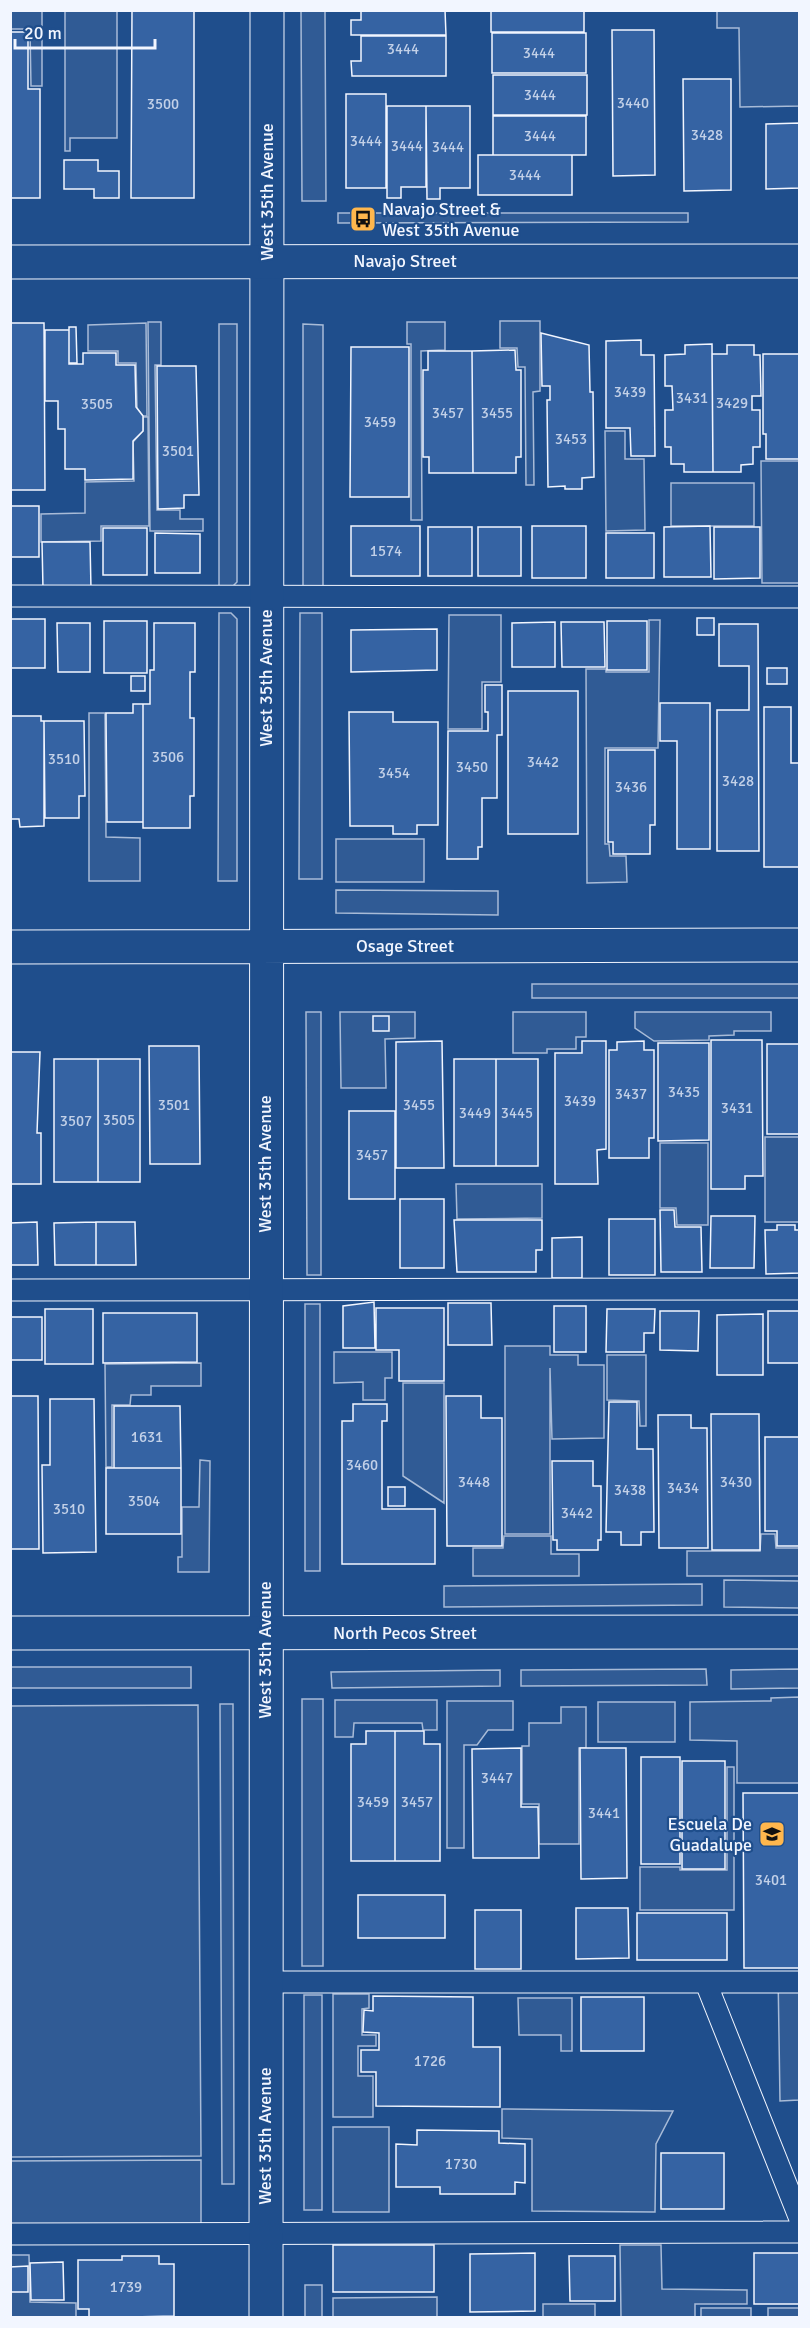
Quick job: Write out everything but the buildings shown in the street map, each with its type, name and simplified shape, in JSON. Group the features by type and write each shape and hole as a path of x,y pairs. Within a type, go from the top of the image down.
{"street":[{"name":"West 35th Avenue","path":"266,2318 267,10"},
{"name":"Navajo Street","path":"10,262 800,261"},
{"name":"Osage Street","path":"10,947 800,945"},
{"name":"North Pecos Street","path":"10,1633 800,1632"}],"lane":[{"path":"10,597 800,597"},
{"path":"10,1290 800,1289"},
{"path":"265,1982 800,1982"},
{"path":"706,1983 800,2219"},
{"path":"10,2234 800,2232"}],"shaded area":[{"path":"10,11 42,11 42,86 31,86 30,29 11,29"},
{"path":"65,11 117,11 117,138 70,138 70,151 65,151"},
{"path":"301,11 325,11 326,201 302,201"},
{"path":"717,11 799,11 799,106 740,107 739,28 717,28"},
{"path":"338,213 688,213 688,222 338,223"},
{"path":"500,321 540,321 540,391 533,392 534,485 526,485 525,367 518,367 517,348 500,348"},
{"path":"148,322 161,322 161,365 155,365 157,510 180,510 180,519 203,519 203,531 150,531"},
{"path":"407,322 445,322 445,350 421,351 422,520 411,520 411,344 407,344"},
{"path":"146,323 147,416 143,416 137,408 136,363 118,363 118,351 88,351 88,325"},
{"path":"219,324 237,324 237,582 231,588 219,588"},
{"path":"303,324 323,325 323,587 303,587"},
{"path":"143,417 148,417 149,526 101,526 101,541 41,542 41,514 85,513 85,482 134,481 133,442 143,431"},
{"path":"605,431 625,431 625,459 644,459 645,530 606,531"},
{"path":"761,461 799,461 799,583 762,583"},
{"path":"671,483 754,483 754,526 671,526"},
{"path":"219,613 231,613 237,619 237,881 218,881"},
{"path":"300,613 322,613 322,879 299,879"},
{"path":"449,615 501,615 501,682 482,682 482,729 448,729"},
{"path":"649,620 660,620 658,748 605,748 605,844 609,844 610,856 626,856 627,882 587,883 586,669 606,669 606,672 649,672"},
{"path":"89,713 105,713 106,837 140,838 140,881 89,881"},
{"path":"336,839 424,839 424,882 336,882"},
{"path":"336,890 498,891 498,915 336,913"},
{"path":"532,984 799,984 799,998 532,998"},
{"path":"306,1012 321,1012 321,1275 307,1275"},
{"path":"340,1012 415,1012 415,1038 385,1039 386,1088 341,1088"},
{"path":"513,1012 586,1012 586,1037 576,1037 576,1049 547,1049 547,1053 513,1053"},
{"path":"635,1012 771,1012 771,1031 734,1031 734,1035 709,1036 709,1040 654,1041 635,1028"},
{"path":"765,1137 799,1137 799,1222 765,1222"},
{"path":"660,1143 708,1143 708,1225 677,1225 676,1208 660,1208"},
{"path":"456,1184 542,1184 542,1218 457,1219"},
{"path":"305,1304 320,1304 320,1571 305,1571"},
{"path":"505,1346 550,1346 550,1355 578,1355 578,1365 604,1365 604,1438 552,1439 550,1368 550,1534 505,1534"},
{"path":"334,1352 392,1352 392,1378 385,1378 385,1400 363,1400 363,1382 334,1383"},
{"path":"607,1355 646,1355 646,1426 640,1426 639,1401 607,1400"},
{"path":"201,1363 201,1386 151,1386 151,1395 131,1395 130,1405 112,1405 112,1467 106,1467 105,1364"},
{"path":"403,1383 444,1383 444,1503 403,1476"},
{"path":"200,1460 210,1461 209,1572 178,1572 178,1557 182,1557 182,1507 199,1507"},
{"path":"761,1534 775,1534 776,1548 799,1548 799,1576 687,1576 687,1551 760,1551"},
{"path":"504,1536 551,1536 551,1554 579,1554 579,1576 473,1576 473,1548 503,1548"},
{"path":"724,1580 799,1581 799,1608 724,1607"},
{"path":"702,1584 702,1605 444,1607 444,1586"},
{"path":"11,1667 191,1667 191,1688 11,1688"},
{"path":"706,1669 707,1685 521,1686 521,1670"},
{"path":"799,1669 799,1688 731,1689 731,1670"},
{"path":"500,1670 500,1686 332,1688 331,1672"},
{"path":"799,1697 799,1783 737,1783 737,1741 690,1740 690,1702 771,1701 771,1698"},
{"path":"302,1699 323,1699 323,1966 302,1966"},
{"path":"335,1700 437,1700 437,1730 423,1730 422,1723 354,1723 353,1737 335,1737"},
{"path":"447,1701 513,1701 513,1730 488,1730 477,1745 464,1745 464,1848 447,1848"},
{"path":"598,1702 675,1702 675,1742 598,1742"},
{"path":"220,1704 233,1704 234,2184 222,2184"},
{"path":"198,1705 201,2156 11,2157 11,1706"},
{"path":"561,1707 586,1707 586,1748 579,1748 579,1844 539,1844 539,1804 522,1804 522,1746 529,1746 529,1723 561,1723"},
{"path":"727,1767 734,1767 734,1910 640,1910 640,1867 727,1870"},
{"path":"778,1972 799,1972 799,2100 780,2101"},
{"path":"333,1994 369,1994 369,2008 362,2009 362,2035 376,2035 376,2046 358,2046 358,2076 373,2076 373,2117 333,2117"},
{"path":"304,1995 322,1995 322,2210 304,2210"},
{"path":"518,1998 572,1998 572,2051 561,2051 561,2035 519,2035"},
{"path":"502,2109 673,2111 656,2144 655,2212 532,2211 532,2139 502,2138"},
{"path":"333,2127 389,2127 389,2212 333,2212"},
{"path":"201,2160 201,2239 11,2241 10,2161"},
{"path":"620,2245 661,2245 662,2289 747,2290 747,2304 695,2304 695,2317 621,2317"},
{"path":"10,2255 29,2255 30,2302 76,2303 76,2317 11,2317"},
{"path":"305,2285 322,2285 322,2317 305,2317"},
{"path":"437,2297 437,2317 333,2317 333,2298"},
{"path":"543,2304 595,2304 595,2317 543,2317"},
{"path":"701,2308 751,2308 751,2317 701,2317"},
{"path":"768,2308 799,2308 799,2317 768,2317"}],"place":[{"name":"Navajo Street & West 35th Avenue","path":"363,219"},
{"name":"Escuela De Guadalupe","path":"772,1834"}]}
